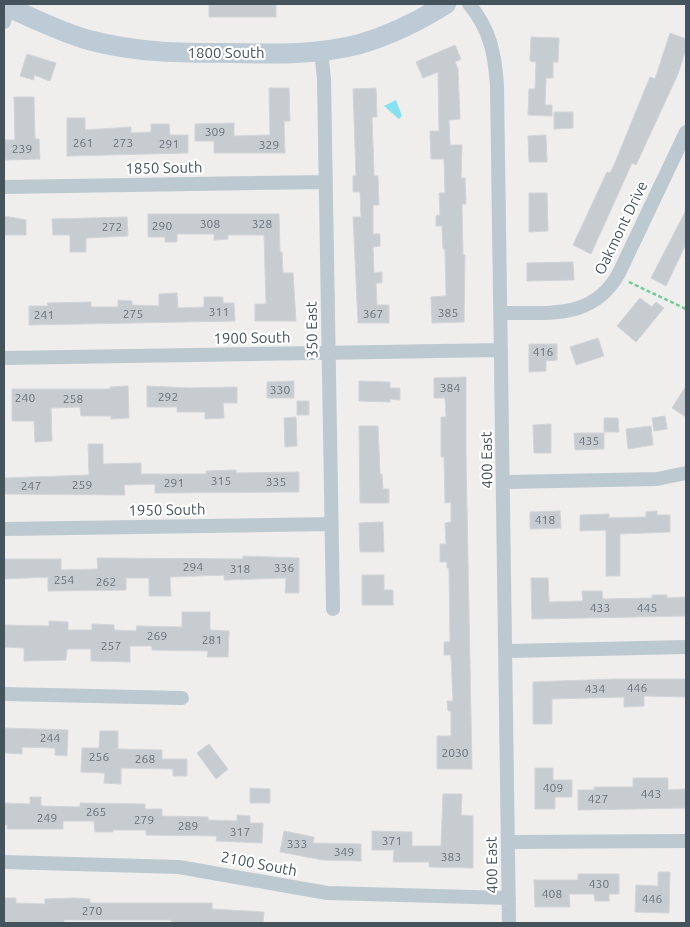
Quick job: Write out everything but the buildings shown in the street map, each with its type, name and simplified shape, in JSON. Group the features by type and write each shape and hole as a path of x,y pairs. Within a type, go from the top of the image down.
{"main road":[{"name":"1800 South","path":"5,12 86,39 137,50 263,54 321,51 381,37 402,29 446,4"}],"street":[{"name":"400 East","path":"469,4 485,25 491,39 496,70 502,350 509,923"},
{"name":"350 East","path":"321,51 324,78 333,609"},
{"name":"Oakmont Drive","path":"501,313 574,310 593,303 608,290 619,273 686,132"},
{"name":"1850 South","path":"4,187 325,182"},
{"name":"1900 South","path":"4,358 502,350"},
{"path":"503,482 657,479 686,473"},
{"name":"1950 South","path":"4,528 331,524"},
{"path":"506,650 686,647"},
{"path":"4,694 182,698"},
{"path":"508,842 686,841"},
{"name":"2100 South","path":"4,862 179,867 327,893 509,898"}],"path":[{"path":"629,282 686,309"}],"water":[{"path":"396,100 402,116 399,119 384,106"}]}
